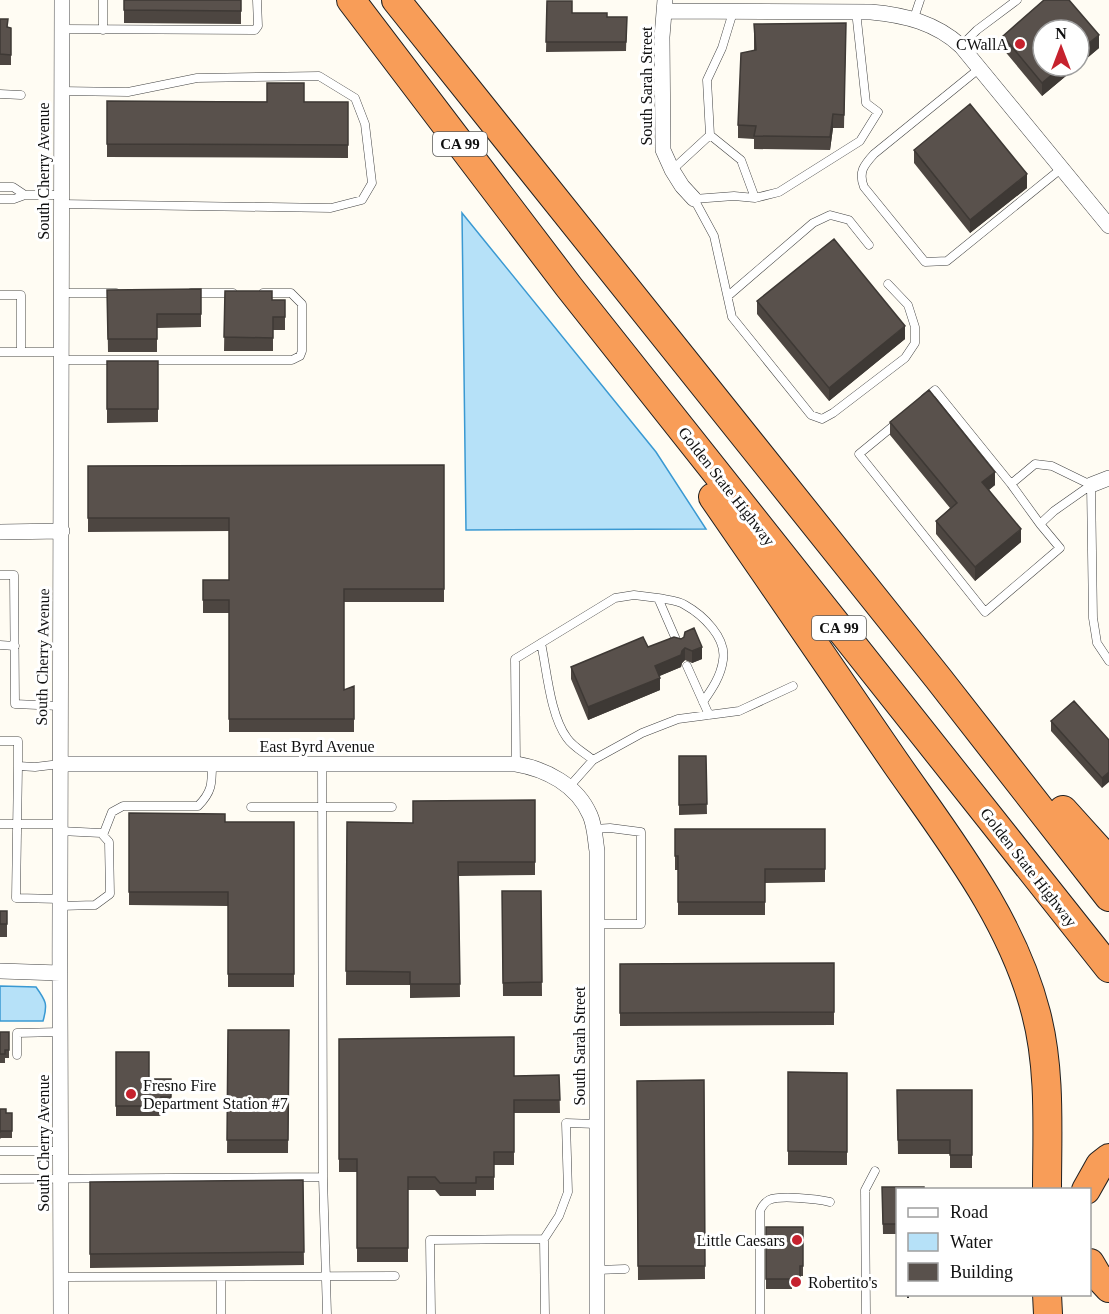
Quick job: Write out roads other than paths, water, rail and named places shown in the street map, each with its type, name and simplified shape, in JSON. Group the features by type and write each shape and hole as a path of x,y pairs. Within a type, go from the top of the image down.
{"highway":[{"name":"Golden State Highway","path":"351,0 569,287 1109,968"},
{"name":"CA 99","path":"396,0 938,678 1109,897"},
{"path":"569,287 965,863 1008,934 1030,994 1040,1035 1047,1098 1047,1188"},
{"path":"938,678 1109,861"},
{"path":"1087,1188 1100,1166 1109,1158"},
{"path":"1091,1266 1109,1288"},
{"path":"1047,1296 1048,1314"}],"street":[{"name":"South Cherry Avenue","path":"61,1314 62,0"},
{"path":"665,5 733,12 890,13 914,18 940,30 961,46 1108,224"},
{"name":"South Sarah Street","path":"665,5 662,37 663,150 672,171 694,199"},
{"path":"1091,485 1109,478"},
{"path":"0,532 62,531"},
{"name":"East Byrd Avenue","path":"60,764 516,764 547,773 568,787"},
{"name":"South Sarah Street","path":"568,787 584,805 594,829 597,851 597,1314"},
{"path":"0,971 60,973"}],"lane":[{"path":"103,0 103,30"},
{"path":"62,29 255,30 258,26 257,0"},
{"path":"914,18 920,0"},
{"path":"961,46 977,30 1017,0"},
{"path":"856,11 866,104 878,112 860,141 779,192 755,198 734,196 694,199 714,236 732,317 811,415 822,419 833,413 905,358 915,344 915,327 908,305 888,284"},
{"path":"733,12 722,48 707,80 710,135 741,160 755,198"},
{"path":"980,68 874,154 862,167 861,179 864,187 925,262 947,261 1062,168"},
{"path":"0,187 13,187 25,195 61,200 332,208 362,200 372,183 365,124 355,98 319,76 197,78 128,92 62,91"},
{"path":"0,94 21,95"},
{"path":"672,171 710,135"},
{"path":"0,200 25,195"},
{"path":"728,296 813,223 831,215 849,220 869,245"},
{"path":"61,293 128,293"},
{"path":"185,293 244,293"},
{"path":"0,352 61,356 292,360 300,356 302,351 302,304 291,293 256,293"},
{"path":"0,295 21,295 21,352"},
{"path":"901,419 859,454 986,612 1060,548 935,390 918,404"},
{"path":"1011,484 1035,464 1052,466 1091,485"},
{"path":"1040,524 1054,511 1091,485"},
{"path":"1091,485 1093,618 1097,643 1109,661"},
{"path":"0,575 14,575 15,704 60,706"},
{"path":"516,764 515,659 615,598 633,595 684,603 712,627 722,643 724,658 719,678 703,702"},
{"path":"658,598 679,646"},
{"path":"542,643 549,687 560,724 568,740 593,760"},
{"path":"0,645 15,646"},
{"path":"687,666 709,715"},
{"path":"568,787 593,760 642,733 678,719 739,711 794,686"},
{"path":"0,741 18,741 18,766 17,824 16,898 95,905 110,894 109,842 101,832 60,827 17,824 0,824"},
{"path":"18,766 35,767 60,764"},
{"path":"103,835 112,812 123,806 198,806 208,796 212,783 213,764"},
{"path":"322,764 323,1177 327,1314"},
{"path":"251,807 392,807"},
{"path":"594,829 610,828 641,832 641,924 597,924"},
{"path":"17,1055 17,1033 60,1032"},
{"path":"545,1314 544,1239 559,1216 568,1192 566,1123 597,1124"},
{"path":"0,1151 61,1151"},
{"path":"866,1314 865,1190 875,1171"},
{"path":"0,1179 323,1177"},
{"path":"760,1314 760,1211 763,1204 771,1199 813,1198 830,1202"},
{"path":"431,1314 430,1240 544,1239"},
{"path":"597,1270 625,1269"},
{"path":"61,1277 395,1276"},
{"path":"221,1277 221,1314"}],"water":[{"path":"462,213 656,452 706,529 466,530"},
{"path":"0,986 36,987 45,1003 43,1021 0,1021"}],"place":[{"name":"CWallA","path":"1020,44"},
{"name":"Fresno Fire Department Station #7","path":"131,1094"},
{"name":"Little Caesars","path":"797,1240"},
{"name":"Robertito's","path":"796,1282"}]}
